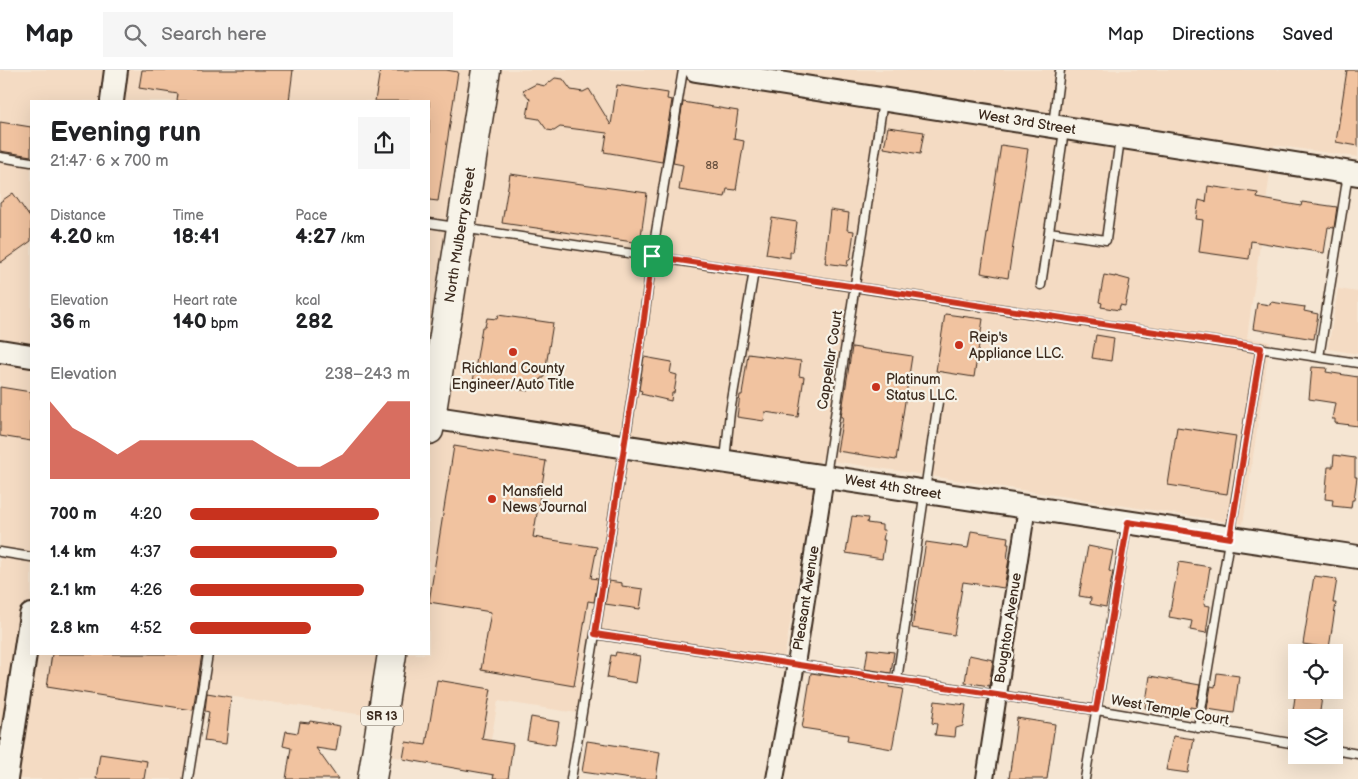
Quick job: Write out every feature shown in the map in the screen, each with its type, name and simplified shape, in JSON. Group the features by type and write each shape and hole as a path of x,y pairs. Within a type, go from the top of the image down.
{"highway":[{"name":"North Mulberry Street","path":"430,415 486,70"},
{"name":"SR 13","path":"372,779 392,655"}],"main road":[{"path":"112,100 116,70"},
{"name":"West 3rd Street","path":"696,70 768,78 883,99 1353,173"},
{"path":"0,352 30,356"},
{"name":"West 4th Street","path":"430,421 623,446 1358,557"},
{"path":"6,779 30,622"}],"street":[{"name":"Pleasant Avenue","path":"775,779 796,664 825,477"},
{"name":"Boughton Avenue","path":"985,779 1027,507"}],"lane":[{"path":"571,779 644,319 652,256 683,70"},
{"path":"1041,285 1049,232 1059,127 1060,70"},
{"name":"Cappellar Court","path":"825,477 883,99"},
{"path":"1049,232 1106,240 1121,136"},
{"path":"0,158 30,162"},
{"path":"1319,357 1353,173"},
{"path":"430,223 1358,363"},
{"path":"724,461 754,272"},
{"path":"1198,728 1261,348"},
{"path":"897,680 938,402"},
{"path":"1085,779 1128,522"},
{"path":"0,552 30,557"},
{"name":"West Temple Court","path":"595,634 1096,710 1288,743"},
{"path":"188,779 208,655"},
{"path":"1343,752 1358,754"}],"shaded area":[{"path":"0,70 1358,70 1358,157 1274,145 1247,338 1270,342 1243,524 820,459 784,657 590,628 577,713 498,701 485,773 373,753 380,717 205,693 192,779 0,779"},
{"path":"1338,289 1358,292 1358,354 1328,349"}],"building":[{"path":"142,70 293,70 289,100 177,100 178,94 139,88"},
{"path":"380,70 446,70 458,72 438,201 430,200 430,100 375,100"},
{"path":"1347,70 1358,70 1358,146 1336,142"},
{"path":"555,78 563,79 571,90 583,92 589,89 611,125 617,85 668,93 667,99 672,100 662,162 604,152 607,133 560,127 554,131 547,130 539,119 527,117 530,99 523,91 536,84 545,86"},
{"path":"683,102 738,111 734,139 744,141 736,190 727,189 725,197 679,190 683,165 673,163"},
{"path":"0,122 30,127 30,156 0,151"},
{"path":"888,127 924,132 920,154 884,148"},
{"path":"1001,145 1028,149 1008,278 981,273"},
{"path":"510,174 647,193 640,243 502,223"},
{"path":"1208,186 1258,193 1257,198 1301,206 1302,202 1337,207 1334,228 1328,227 1324,253 1251,241 1249,259 1199,252 1203,220 1196,219 1199,200 1206,202"},
{"path":"13,193 30,218 30,242 0,263 0,202"},
{"path":"830,210 849,213 847,230 854,231 850,260 848,260 847,266 825,263"},
{"path":"772,218 797,222 793,252 790,252 790,258 766,254"},
{"path":"1104,275 1130,280 1125,306 1120,305 1119,310 1101,307 1102,303 1099,302"},
{"path":"1271,302 1305,307 1304,311 1318,314 1314,339 1253,329 1257,303 1270,305"},
{"name":"Reip's Appliance LLC.","path":"945,314 983,319 974,377 936,371"},
{"name":"Richland County Engineer/Auto Title","path":"498,315 553,323 544,378 541,378 539,388 529,387 528,391 473,382 482,327 485,327 487,318 497,319"},
{"path":"1096,335 1114,338 1111,361 1092,358"},
{"name":"Platinum Status LLC.","path":"852,347 912,356 896,460 837,451"},
{"path":"748,354 801,361 799,376 804,377 798,417 765,412 764,421 737,417"},
{"path":"644,357 672,362 670,373 677,375 671,401 641,394 642,391 639,390"},
{"path":"1312,367 1327,368 1326,372 1358,377 1358,426 1335,423 1335,419 1332,419 1335,403 1309,399"},
{"path":"0,387 30,392 30,441 0,436"},
{"path":"1177,427 1236,436 1227,494 1168,485"},
{"name":"Mansfield News Journal","path":"454,446 546,461 533,537 597,547 591,578 598,579 594,602 588,601 574,686 481,670 491,612 430,602"},
{"path":"1334,455 1355,458 1355,477 1357,477 1351,508 1332,506 1333,500 1325,499 1328,467 1333,467"},
{"path":"852,516 868,518 867,523 882,525 882,530 885,530 883,540 885,540 882,559 846,553"},
{"path":"971,531 1008,537 1007,559 1009,559 1004,588 963,582 954,635 912,628 926,542 968,548"},
{"path":"1088,546 1113,551 1109,571 1113,572 1106,607 1090,604 1091,598 1079,596"},
{"path":"1179,562 1210,567 1204,605 1210,606 1206,633 1190,630 1192,621 1169,617"},
{"path":"1314,576 1337,579 1333,603 1336,603 1330,644 1303,644"},
{"path":"609,581 622,583 622,586 643,589 640,609 605,604"},
{"path":"868,649 894,652 891,673 865,669"},
{"path":"616,652 640,656 636,683 607,678 611,655 615,656"},
{"path":"52,655 202,655 193,710 47,687"},
{"path":"969,655 993,660 989,686 965,682"},
{"path":"811,673 890,684 889,687 903,689 892,749 847,741 848,735 802,728"},
{"path":"1217,673 1239,676 1234,713 1207,709 1211,686 1215,687"},
{"path":"1150,676 1200,685 1196,708 1190,707 1189,715 1145,708"},
{"path":"437,680 491,689 482,739 513,744 508,779 493,779 494,775 403,759 406,742 426,745"},
{"path":"207,693 231,697 226,744 204,741 209,712 205,711"},
{"path":"1295,699 1322,699 1320,709 1293,709"},
{"path":"935,701 966,705 963,726 956,728 955,737 935,735 937,724 932,723"},
{"path":"531,717 559,722 555,745 527,740"},
{"path":"1017,718 1055,724 1047,779 1009,779"},
{"path":"310,721 340,726 336,751 316,748 338,779 286,779 291,748 283,746 286,731 298,733 300,722 309,723"},
{"path":"1173,736 1194,739 1188,773 1166,770"},
{"path":"587,741 660,752 656,779 631,779 582,772"},
{"path":"100,754 147,761 144,779 96,779"}],"place":[{"name":"Reip's Appliance LLC.","path":"959,345"},
{"name":"Richland County Engineer/Auto Title","path":"513,352"},
{"name":"Platinum Status LLC.","path":"876,387"},
{"name":"Mansfield News Journal","path":"492,499"}],"route":[{"path":"652,256 1261,348 1230,538 1128,522 1096,710 595,634 652,256"}]}
